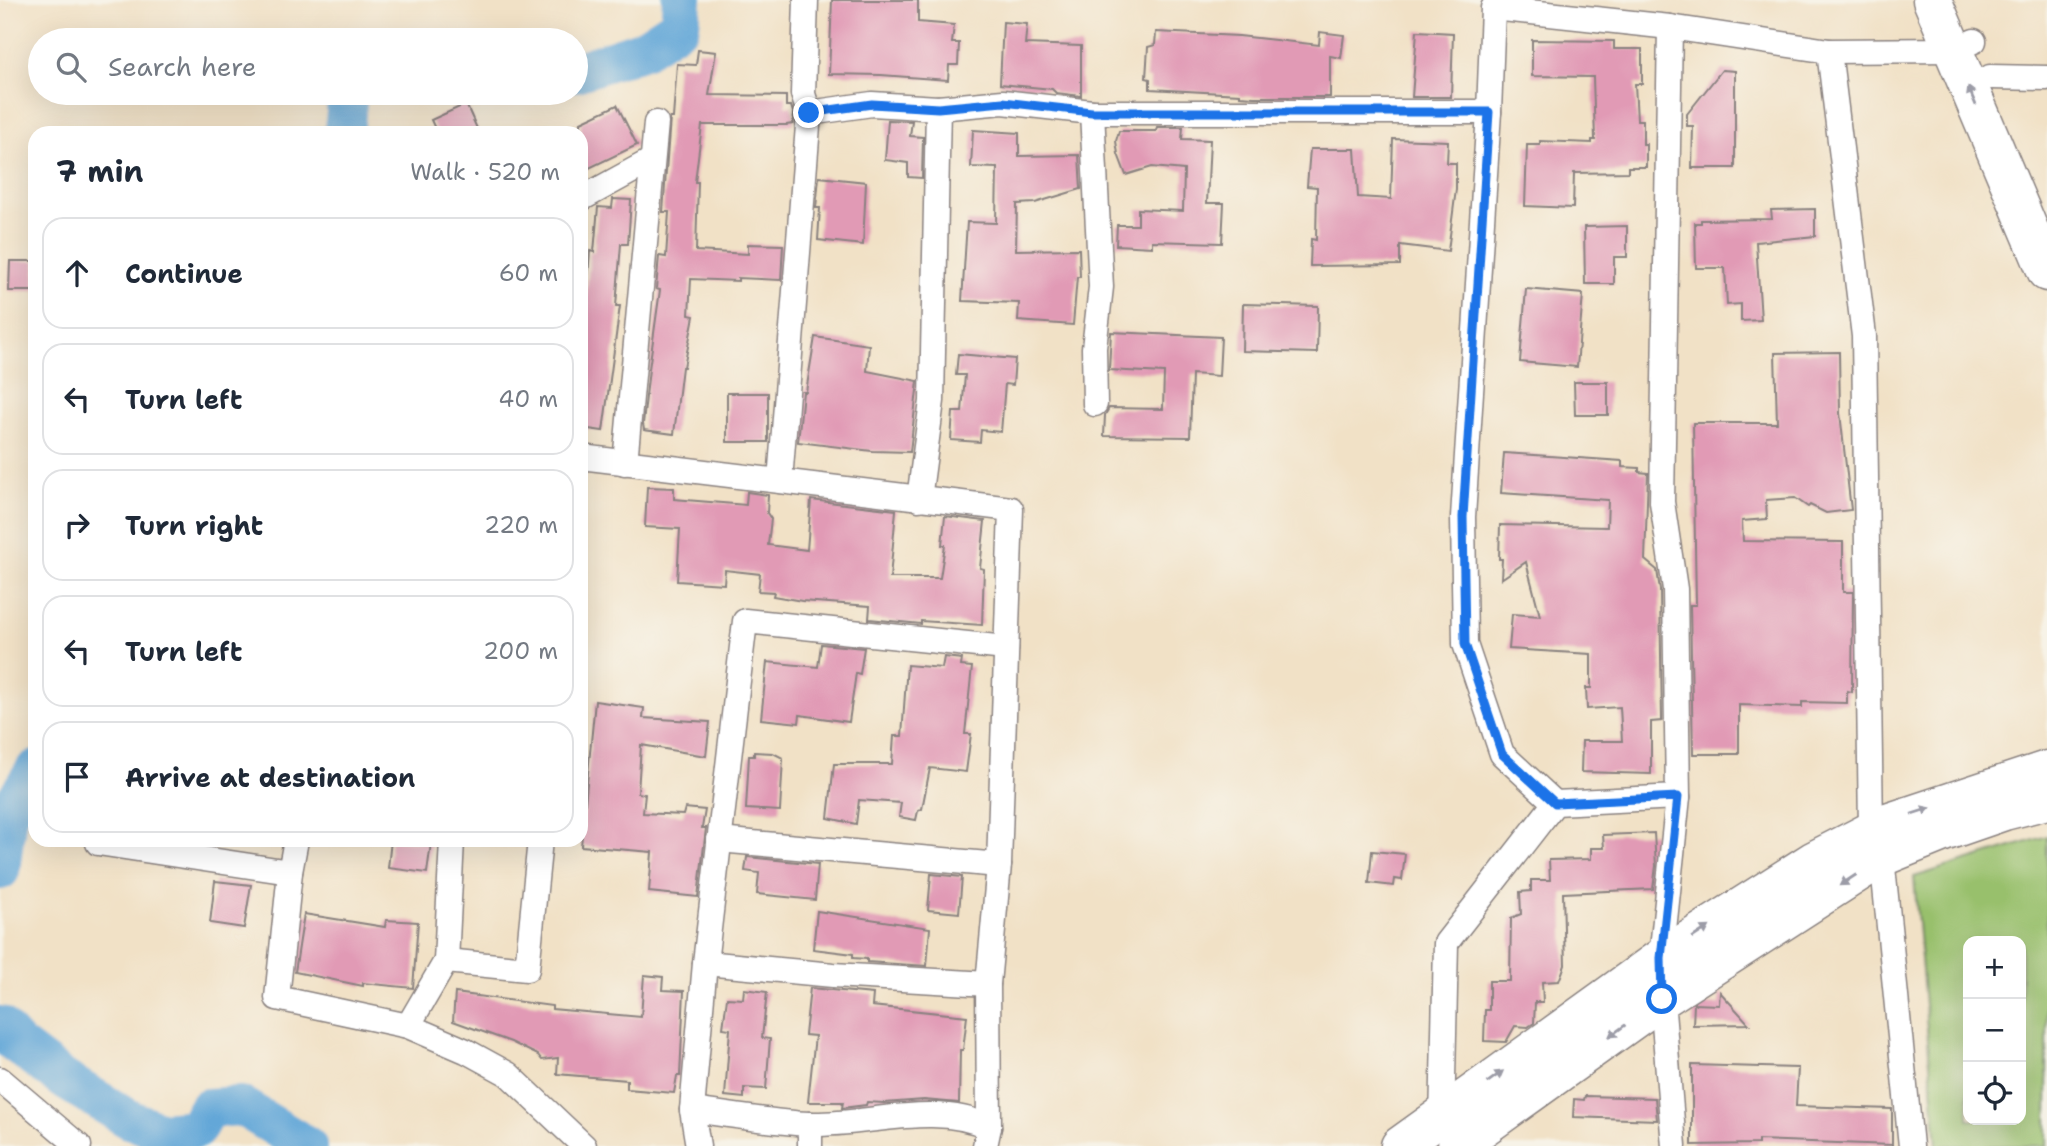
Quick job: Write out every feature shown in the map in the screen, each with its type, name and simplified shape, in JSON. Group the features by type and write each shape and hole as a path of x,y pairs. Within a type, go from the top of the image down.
{"main road":[{"path":"1932,0 1963,45 1990,76 2047,214"},
{"path":"1958,0 1963,45 2047,272"},
{"path":"1400,1146 1447,1136 1662,999 1877,844 1887,823 2047,770"},
{"path":"1447,1136 1661,958 1813,860 1946,831 2004,811 2047,800"}],"street":[{"path":"780,481 809,113 803,94 806,0"},
{"path":"1678,797 1555,803 1502,754 1465,644 1463,517 1489,112 1493,8 1670,27 1829,51 1963,45"},
{"path":"1670,27 1662,502 1675,589 1678,797 1661,958 1674,1146"},
{"path":"1829,51 1864,336 1877,844 1911,1146"},
{"path":"1990,76 2047,78"},
{"path":"809,113 872,104 938,108 1003,102 1092,112 1489,112"},
{"path":"919,499 932,401 938,108"},
{"path":"1092,112 1101,287 1094,348 1096,404"},
{"path":"625,463 656,123"},
{"path":"588,195 652,160"},
{"path":"588,458 1011,509 999,866 988,984 987,1136"},
{"path":"698,1146 692,1110 705,963 745,621 1006,648"},
{"path":"1447,1136 1447,943 1555,803"},
{"path":"719,840 999,866"},
{"path":"124,847 290,872"},
{"path":"295,847 277,998 408,1026 466,1051 508,1074 584,1146"},
{"path":"408,1026 446,961 452,847"},
{"path":"446,961 527,969 539,847"},
{"path":"705,963 833,975 988,984"},
{"path":"0,1079 79,1146"},
{"path":"692,1110 810,1135 925,1116 971,1118 987,1136"}],"green space":[{"path":"2047,836 2047,1146 1937,1146 1914,877"}],"building":[{"path":"832,0 918,0 918,22 954,25 952,43 959,43 958,65 949,65 948,80 829,74"},
{"path":"1003,22 1027,24 1025,44 1081,46 1081,96 1056,93 1052,89 1000,84"},
{"path":"1417,31 1453,33 1451,97 1412,97"},
{"path":"1156,32 1239,36 1319,45 1320,32 1344,35 1341,58 1330,56 1330,97 1254,97 1150,89 1150,79 1146,78 1148,47 1155,45"},
{"path":"1532,40 1614,41 1614,49 1642,49 1642,84 1635,84 1637,120 1643,120 1646,167 1628,167 1628,172 1574,173 1573,208 1525,206 1527,145 1540,145 1540,141 1592,143 1592,140 1595,140 1593,77 1532,76"},
{"path":"698,50 716,52 709,95 786,96 786,106 791,106 794,115 793,124 786,125 702,125 695,182 698,182 696,251 748,254 748,244 783,245 781,280 691,279 689,315 694,316 682,367 674,434 644,430 643,424 660,290 656,289 659,256 666,257 669,212 663,212 677,64 696,65"},
{"path":"1722,70 1735,71 1735,168 1692,168 1693,126 1687,126 1687,114"},
{"path":"466,105 476,126 434,126 431,120"},
{"path":"617,105 637,145 588,169 588,126 581,126 581,122"},
{"path":"888,120 912,121 910,136 923,137 922,178 908,177 908,163 885,160"},
{"path":"1157,127 1183,127 1182,139 1210,140 1207,203 1224,203 1222,243 1152,241 1152,247 1116,245 1117,225 1138,225 1138,209 1183,211 1184,170 1152,167 1126,175 1118,154 1116,141 1119,131 1156,131"},
{"path":"973,130 1019,133 1019,156 1079,155 1081,189 1035,203 1017,204 1016,250 1079,249 1080,277 1077,277 1073,325 1018,321 1019,303 962,301 967,222 996,223 997,168 971,167"},
{"path":"1393,139 1448,141 1447,163 1456,163 1456,189 1448,251 1400,245 1400,265 1310,266 1311,239 1316,240 1317,187 1307,186 1310,149 1355,149 1358,197 1391,199"},
{"path":"819,177 866,182 863,245 818,240 820,208 816,208"},
{"path":"613,199 631,200 628,244 621,244 616,306 620,306 603,431 588,429 588,276 590,251 594,252 598,207 612,208"},
{"path":"1815,209 1815,236 1756,242 1761,320 1741,321 1741,304 1727,305 1725,268 1696,268 1695,223 1701,223 1701,220 1772,219 1771,210"},
{"path":"1627,226 1627,257 1614,257 1614,284 1585,284 1584,227"},
{"path":"10,261 28,261 28,291 9,291"},
{"path":"1526,289 1583,294 1577,367 1520,362"},
{"path":"1243,304 1318,306 1317,353 1242,351"},
{"path":"1111,332 1221,337 1219,376 1192,374 1190,437 1104,436 1105,415 1109,408 1163,409 1164,373 1109,370"},
{"path":"815,337 869,345 867,371 918,381 910,452 872,451 798,442 803,392 806,392"},
{"path":"1839,352 1840,413 1851,510 1826,513 1810,505 1808,507 1795,498 1766,500 1767,519 1742,521 1743,541 1843,542 1843,592 1853,592 1852,692 1847,691 1847,703 1802,702 1802,707 1739,705 1739,754 1693,754 1690,605 1696,605 1693,423 1777,423 1775,353"},
{"path":"958,354 1015,359 1013,385 1005,384 1001,432 981,430 980,442 951,440 953,412 962,412 965,375 956,375"},
{"path":"1574,382 1608,382 1608,415 1575,415"},
{"path":"727,393 768,393 768,442 727,442"},
{"path":"1504,453 1622,461 1622,467 1639,468 1639,472 1648,473 1645,560 1657,570 1660,590 1662,721 1651,722 1651,774 1581,772 1582,741 1622,741 1620,707 1587,709 1586,688 1591,688 1591,654 1509,649 1512,614 1540,616 1526,562 1501,579 1500,525 1607,527 1608,500 1501,493"},
{"path":"647,487 674,488 674,499 746,505 747,492 768,495 767,513 771,519 768,545 807,550 811,500 896,510 890,578 940,578 945,545 942,545 945,516 985,521 980,568 984,569 982,625 921,621 921,624 869,619 870,606 802,601 773,596 774,592 758,591 760,574 725,570 724,584 677,581 680,529 645,527"},
{"path":"821,644 864,648 860,674 856,673 849,722 800,715 799,723 761,719 767,662 818,667"},
{"path":"944,657 962,659 961,666 972,667 965,734 971,734 966,772 930,768 922,809 918,811 916,820 899,817 901,803 859,800 856,824 828,818 834,764 892,764 894,736 902,736 907,665 942,668"},
{"path":"595,701 644,708 643,718 710,722 706,756 641,745 638,793 645,794 643,813 683,815 685,808 705,810 702,828 706,828 698,897 649,892 652,852 588,847 588,774"},
{"path":"754,752 773,753 783,758 780,811 746,809 749,756 754,756"},
{"path":"1654,833 1656,866 1653,889 1563,893 1565,965 1559,981 1542,982 1543,1002 1535,1002 1534,1023 1528,1027 1515,1026 1506,1042 1484,1041 1485,1010 1489,1010 1489,981 1510,981 1511,918 1521,914 1520,892 1531,891 1531,880 1550,880 1549,860 1591,859 1591,848 1604,848 1603,835"},
{"path":"390,847 430,847 427,873 388,868"},
{"path":"1372,851 1405,854 1402,880 1395,879 1394,886 1369,883"},
{"path":"747,857 818,864 815,900 757,894 759,873 745,871"},
{"path":"931,874 962,877 959,913 928,910"},
{"path":"215,881 251,885 244,928 210,923"},
{"path":"817,911 930,928 927,966 867,962 867,959 853,958 853,954 813,949"},
{"path":"304,914 385,927 386,920 418,922 413,988 363,983 363,986 295,972"},
{"path":"644,975 663,977 662,990 684,991 680,1076 677,1076 674,1093 627,1089 627,1080 557,1074 558,1058 542,1060 538,1055 511,1042 453,1021 455,993 552,1006 552,1009 641,1017"},
{"path":"810,988 873,994 872,1006 967,1016 963,1050 960,1050 959,1103 924,1100 867,1102 866,1105 842,1108 843,1102 808,1102 815,1036 805,1035"},
{"path":"744,989 767,992 762,1038 770,1039 766,1089 744,1088 744,1098 725,1096 730,1029 723,1028 727,998 743,999"},
{"path":"1720,992 1749,1024 1693,1025 1694,1004 1719,1005"},
{"path":"1692,1065 1798,1068 1796,1106 1892,1109 1892,1145 1758,1140 1758,1144 1692,1145"},
{"path":"1585,1096 1655,1098 1657,1120 1573,1117 1574,1099 1584,1100"}],"waterway":[{"path":"588,68 644,49 680,25 682,0"},
{"path":"345,126 347,105"},
{"path":"0,870 7,814 28,781"},
{"path":"0,1026 15,1043 63,1079 129,1119 162,1132 196,1129 208,1108 241,1106 307,1146"}],"route":[{"path":"809,113 872,104 938,108 1003,102 1092,112 1489,112 1463,517 1465,644 1502,754 1555,803 1678,797 1661,958 1662,999"}]}
